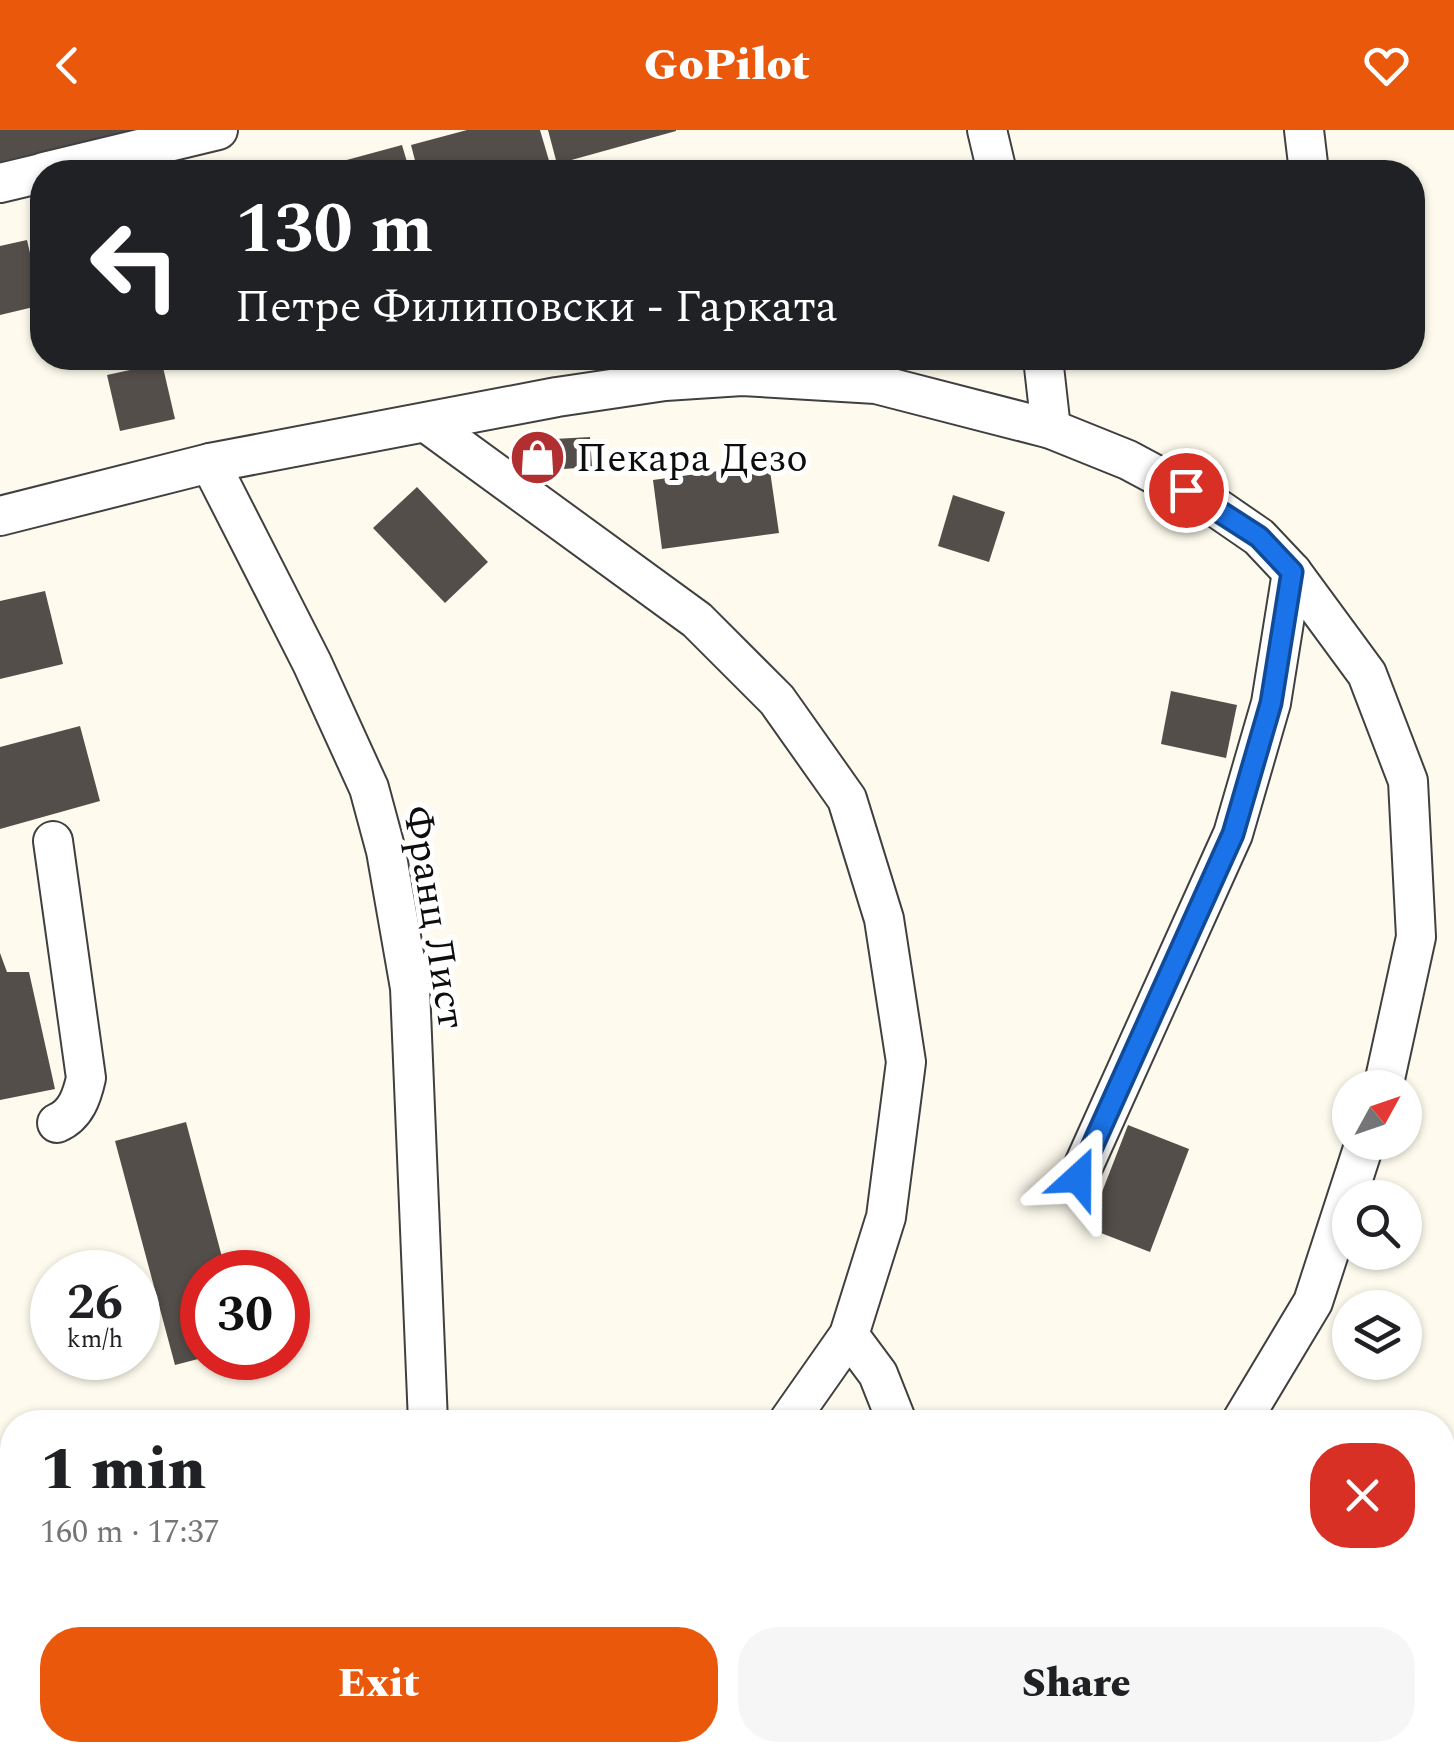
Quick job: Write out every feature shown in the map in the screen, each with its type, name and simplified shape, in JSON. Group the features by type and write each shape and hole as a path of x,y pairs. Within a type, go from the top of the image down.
{"street":[{"path":"96,160 218,130"},
{"path":"987,130 995,160"},
{"path":"1304,130 1308,160"},
{"path":"0,183 30,176"},
{"path":"1044,370 1051,429"},
{"path":"0,516 210,463 558,397 665,381 742,376 876,384 1051,429 1128,460 1214,506 1259,537 1292,572 1367,674 1408,781 1416,937 1387,1070"},
{"path":"428,424 697,620 777,700 847,799 884,919 906,1062 886,1217 848,1335 796,1410"},
{"name":"Франц Лист","path":"210,463 369,788 386,851 410,988 428,1410"},
{"path":"1078,1178 1233,834 1271,703 1292,572"},
{"path":"53,841 86,1078 68,1118 57,1123"},
{"path":"1248,1410 1313,1302 1359,1160"},
{"path":"848,1335 878,1374 892,1410"}],"building":[{"path":"0,130 148,130 0,167"},
{"path":"467,130 540,130 549,160 415,160 411,145"},
{"path":"548,130 676,130 571,160 556,160"},
{"path":"402,145 406,160 347,160"},
{"path":"27,240 30,308 0,315 0,246"},
{"path":"164,370 175,419 120,431 107,375"},
{"path":"590,437 592,467 520,472 518,441"},
{"path":"769,464 779,533 662,549 653,480"},
{"path":"417,487 488,562 445,603 373,528"},
{"path":"953,495 1005,512 989,562 938,546"},
{"path":"45,591 63,664 0,679 0,601"},
{"path":"1171,691 1237,705 1226,758 1161,744"},
{"path":"80,726 100,801 0,829 0,747"},
{"path":"0,953 7,972 29,972 55,1089 0,1100"},
{"path":"186,1122 220,1250 180,1250 180,1364 175,1365 160,1309 160,1250 144,1250 115,1141"},
{"path":"1128,1125 1189,1149 1150,1252 1088,1228"}],"place":[{"name":"Пекара Дезо","path":"537,457"}],"route":[{"path":"1078,1178 1233,834 1271,703 1292,572 1259,537 1186,490"}]}
